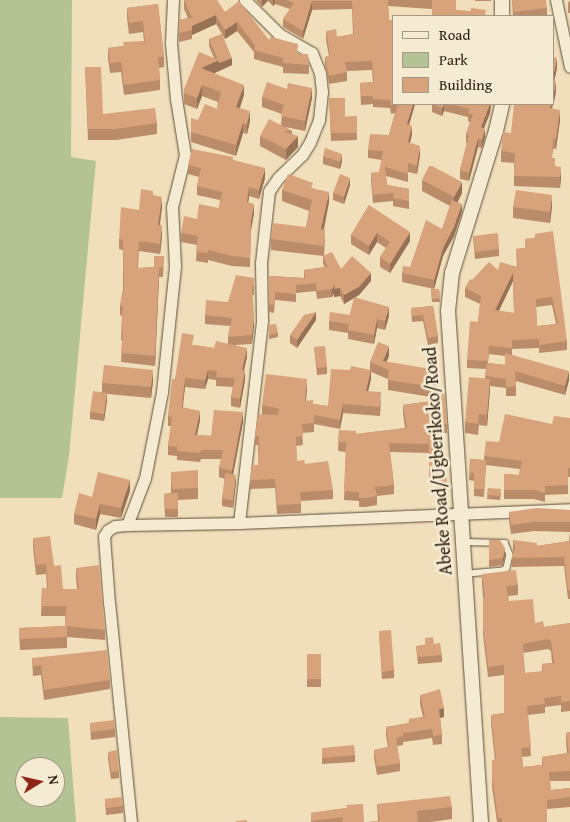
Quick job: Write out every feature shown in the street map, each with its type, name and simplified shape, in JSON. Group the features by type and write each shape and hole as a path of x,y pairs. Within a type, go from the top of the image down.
{"street":[{"path":"128,525 145,478 162,392 174,266 172,207 185,155 176,99 171,44 173,0"},
{"path":"239,523 261,329 261,263 270,191 278,178 302,156 310,142 319,120 322,92 320,72 312,53 278,33 245,0"},
{"path":"502,0 502,15"},
{"path":"556,0 570,67"},
{"name":"Abeke Road/Ugberikoko/Road","path":"481,822 448,311 452,273 496,131 502,105"},
{"path":"131,822 104,536 108,530 115,526 128,525 239,523 460,512 570,509"}],"lane":[{"path":"462,542 505,543 510,556 507,568 503,571 464,575"}],"green space":[{"path":"0,0 72,0 71,157 96,161 69,456 62,498 0,498"},
{"path":"0,717 68,718 76,822 0,822"}],"building":[{"path":"184,0 217,0 225,12 239,1 269,40 271,37 298,44 297,54 308,54 309,65 283,63 283,58 254,50 255,45 237,22 225,30 216,15 192,26 192,30 179,33 179,20 192,18"},
{"path":"287,0 388,0 389,20 392,20 392,105 390,100 373,99 373,96 361,96 360,83 374,82 372,61 345,62 347,72 329,76 325,57 330,56 326,31 336,29 337,37 354,34 352,1 312,1 303,31 283,19 294,3"},
{"path":"432,0 456,0 456,10 471,11 471,8 486,10 485,15 432,15"},
{"path":"512,0 546,0 547,8 514,12"},
{"path":"158,4 164,57 158,57 160,80 124,85 121,62 110,63 108,48 124,46 123,42 145,41 143,21 129,23 127,8"},
{"path":"222,34 232,58 219,63 209,39"},
{"path":"199,52 219,60 201,68 244,85 236,107 250,111 247,124 243,123 236,145 191,132 191,118 198,120 205,104 217,109 221,92 202,85 197,98 184,93"},
{"path":"85,67 101,67 103,114 155,108 157,123 116,129 88,129"},
{"path":"267,82 287,89 288,83 312,88 305,121 281,116 284,105 262,97"},
{"path":"329,98 345,98 345,117 357,116 357,133 331,133"},
{"path":"398,105 413,105 407,124 412,126 408,142 420,146 417,166 408,163 408,174 385,167 387,185 409,189 409,201 393,198 394,193 373,195 371,173 379,172 383,151 368,150 370,134 389,135"},
{"path":"454,105 490,105 481,127 485,129 482,140 478,138 469,173 460,170 469,135 466,134 473,114 468,113 470,109"},
{"path":"514,105 551,105 550,108 560,110 556,139 553,138 552,158 555,158 555,166 561,167 560,177 514,176 515,153 501,151 503,132 511,133"},
{"path":"269,119 292,131 283,131 298,136 286,149 260,136"},
{"path":"325,148 342,154 340,162 323,156"},
{"path":"192,149 233,157 233,160 265,168 259,190 249,187 247,202 254,204 251,221 250,258 208,250 208,253 196,252 198,236 181,233 184,216 197,219 199,204 219,208 222,192 197,186 201,168 188,165"},
{"path":"429,166 462,182 454,197 422,180"},
{"path":"288,174 313,183 311,188 329,192 321,229 325,230 324,246 271,239 273,223 306,227 312,200 282,190"},
{"path":"340,174 350,178 344,197 333,193"},
{"path":"141,189 153,191 153,195 162,197 158,225 162,225 160,244 139,241 137,268 157,267 154,267 154,256 164,256 163,267 159,267 155,356 121,353 123,306 120,306 124,288 123,240 119,239 121,207 139,210"},
{"path":"516,190 552,195 550,212 513,207"},
{"path":"452,200 462,204 454,227 443,248 434,280 402,273 403,266 410,267 426,220 442,229"},
{"path":"369,205 410,232 390,264 380,257 390,242 377,233 369,246 351,235"},
{"path":"553,231 567,341 539,345 539,339 512,340 512,348 489,346 488,361 467,360 470,321 478,322 481,296 465,288 470,279 472,280 489,262 498,270 500,262 518,267 516,249 525,248 525,239 536,238 535,234","holes":["513,273 514,313 495,310","552,297 558,324 537,326 536,299"]},
{"path":"498,233 499,249 475,252 473,236"},
{"path":"332,252 341,269 352,256 371,273 359,287 344,295 340,288 334,289 335,284 332,289 317,291 316,283 296,285 296,294 275,292 274,305 269,304 269,276 305,278 304,270 328,267 323,256"},
{"path":"236,275 254,278 254,286 252,286 254,317 252,335 228,337 232,318 205,315 206,300 228,302"},
{"path":"431,289 439,289 440,298 432,299"},
{"path":"354,297 389,307 385,321 377,319 374,335 348,330 349,324 329,321 330,312 350,315"},
{"path":"433,306 438,336 428,338 423,315 412,316 411,308"},
{"path":"316,312 297,340 290,335 304,315"},
{"path":"276,324 278,333 269,335 269,325"},
{"path":"182,333 194,335 192,345 214,348 216,341 247,348 242,370 245,370 240,399 231,397 235,378 216,377 217,371 208,370 205,380 185,378 182,407 200,411 195,435 211,436 214,410 243,412 232,471 219,468 223,450 201,450 200,453 177,451 177,447 168,446 172,417 168,416 172,379 175,379"},
{"path":"378,342 389,346 383,361 437,370 434,387 388,380 389,370 370,362"},
{"path":"325,346 327,367 317,368 314,347"},
{"path":"505,353 569,371 565,386 515,371 516,386 506,387 506,379 485,376 487,363 505,365"},
{"path":"104,365 153,370 151,387 102,383"},
{"path":"351,366 371,370 366,391 381,392 380,407 343,404 340,420 314,415 314,423 302,424 303,436 296,437 297,461 304,460 305,464 328,461 333,490 300,492 301,504 277,505 275,479 250,480 252,465 258,465 259,436 255,436 258,414 278,415 279,409 262,405 266,374 307,379 305,401 313,400 313,404 328,406 331,369 350,370"},
{"path":"469,377 490,379 487,415 479,414 478,424 465,422"},
{"path":"444,390 447,424 440,425 440,450 443,450 443,475 446,475 448,493 439,494 436,468 429,468 429,444 389,443 394,485 375,487 377,496 366,498 359,498 359,492 344,491 346,442 338,442 339,430 356,431 356,434 407,428 403,405 432,401 431,391"},
{"path":"93,391 107,393 104,414 90,412"},
{"path":"505,414 552,424 554,416 570,418 568,485 545,486 545,493 534,490 504,490 504,474 519,475 522,461 484,456 486,441 499,442"},
{"path":"470,459 486,460 484,489 474,489 474,473 469,473"},
{"path":"198,470 198,488 172,489 171,472"},
{"path":"98,472 130,480 121,508 100,504 96,519 74,514 79,493 92,497"},
{"path":"225,473 236,475 233,500 222,499"},
{"path":"488,488 501,489 500,496 487,495"},
{"path":"178,493 178,509 165,509 164,494"},
{"path":"537,508 570,510 570,522 534,522 511,525 509,512"},
{"path":"50,536 54,566 61,565 63,589 79,589 76,568 99,565 105,630 65,626 66,606 41,606 42,588 48,589 46,564 36,565 33,538"},
{"path":"489,540 500,540 505,548 503,558 489,560"},
{"path":"513,540 537,543 537,546 570,541 570,590 568,591 564,557 512,558 515,547"},
{"path":"516,570 518,585 506,586 509,601 533,599 535,623 543,621 544,627 570,623 570,701 561,702 561,696 544,698 545,704 527,706 531,747 521,748 523,767 543,765 542,757 569,753 566,733 570,732 570,771 549,772 551,790 570,788 570,797 547,800 547,822 502,822 502,818 498,818 492,777 492,760 496,759 491,715 504,713 504,665 488,667 483,626 483,598 485,597 482,574","holes":["548,639 551,641 554,663 542,664 543,671 525,673 523,644"]},
{"path":"67,626 67,637 20,639 19,628"},
{"path":"391,630 394,670 382,672 379,631"},
{"path":"433,637 434,644 440,643 442,655 418,657 416,646 425,645 425,638"},
{"path":"107,650 110,680 44,690 41,665 33,666 32,658"},
{"path":"307,654 321,654 321,679 307,679"},
{"path":"440,689 444,708 439,709 442,735 433,736 432,729 403,733 403,736 396,738 400,763 377,767 374,750 389,747 386,727 410,723 409,719 425,717 420,695"},
{"path":"114,720 115,729 91,732 90,723"},
{"path":"354,745 355,755 322,758 322,748"},
{"path":"117,750 119,771 111,772 108,752"},
{"path":"450,796 452,807 417,811 418,822 368,822 380,821 377,804"},
{"path":"122,797 123,806 106,808 105,799"},
{"path":"363,804 364,822 343,822 343,817 311,821 311,813 347,808 346,805"},
{"path":"247,820 247,822 236,822 236,821"}]}
